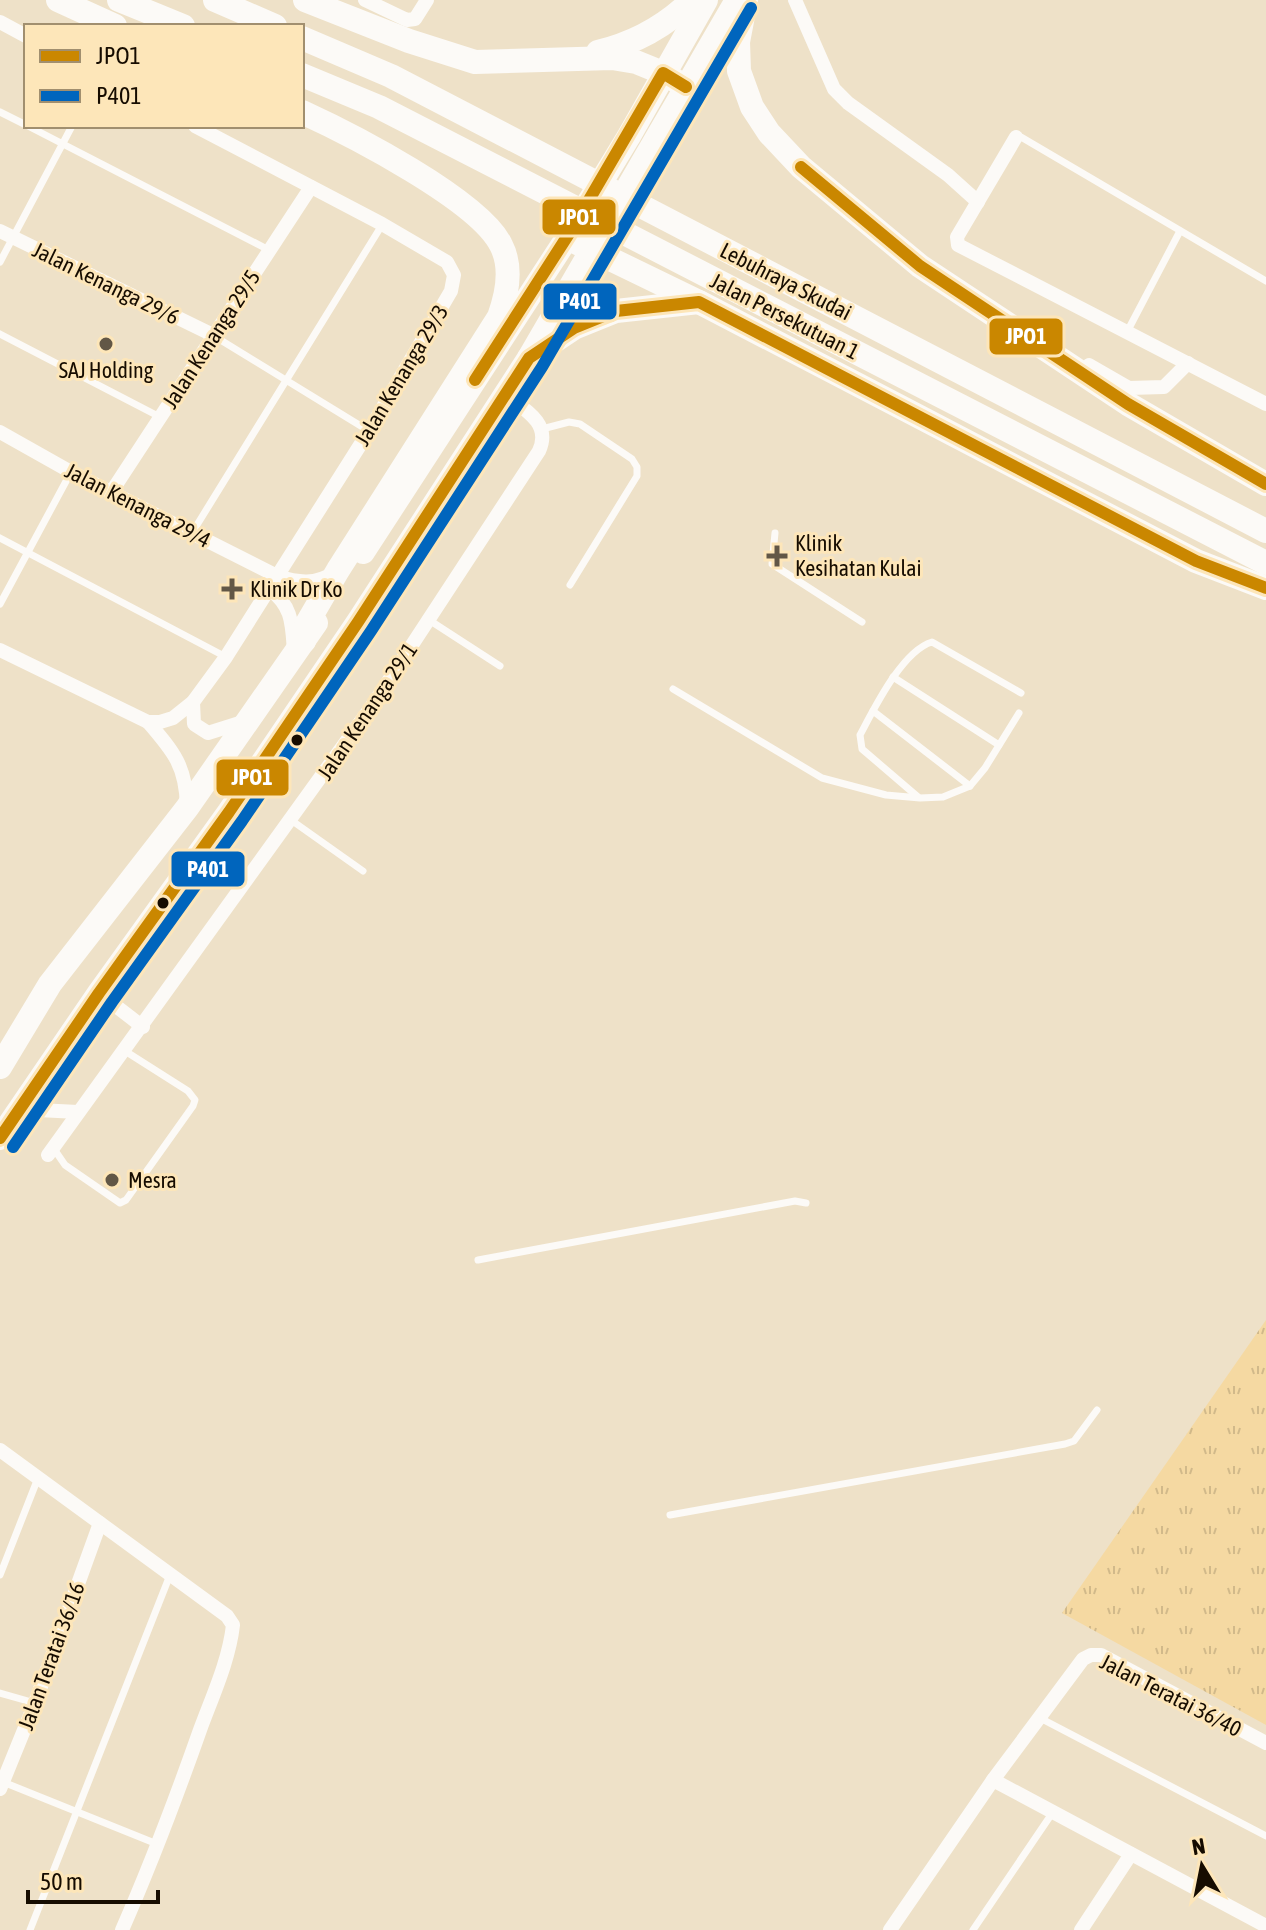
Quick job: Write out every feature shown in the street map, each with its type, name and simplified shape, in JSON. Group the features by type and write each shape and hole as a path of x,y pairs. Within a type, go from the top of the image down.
{"main road":[{"path":"58,0 111,24"},
{"path":"119,0 178,24"},
{"path":"215,0 270,24"},
{"path":"305,0 333,5 409,41 475,62 612,58 636,62 686,87"},
{"path":"568,59 628,45 673,19 692,0"},
{"path":"0,1138 341,648 529,358 591,249 640,142 663,73 706,0"},
{"path":"0,1067 50,984 187,808 251,719 567,238 686,87 737,0"},
{"path":"746,0 738,42 739,71 752,107 769,133 801,167 920,266 1128,404 1266,484"},
{"name":"Lebuhraya Skudai","path":"304,39 391,76 1266,531"},
{"name":"Jalan Persekutuan 1","path":"304,76 379,107 1266,563"},
{"path":"299,649 306,625 338,570 499,317 507,295 508,272 502,246 466,206 355,137 304,113"},
{"path":"567,238 699,302 1196,561 1266,588"},
{"path":"529,358 574,328 616,311 699,302"}],"street":[{"path":"365,0 407,20 415,19 427,0"},
{"path":"795,0 834,89 848,103 948,175 978,202"},
{"path":"0,22 24,35"},
{"name":"Jalan Kenanga 29/3","path":"193,702 226,657 369,431 453,283 454,275 447,262 382,224 199,128"},
{"path":"1016,137 957,237 958,245 1266,404"},
{"name":"Jalan Kenanga 29/5","path":"112,491 311,187"},
{"name":"Jalan Kenanga 29/6","path":"6,234 213,335"},
{"path":"984,306 1129,388 1164,387 1188,363"},
{"path":"504,394 533,417 542,429"},
{"name":"Jalan Kenanga 29/1","path":"51,1152 374,703 539,451 542,429"},
{"name":"Jalan Kenanga 29/4","path":"0,432 192,533 273,582"},
{"path":"273,582 322,580 338,570"},
{"path":"273,582 289,612 299,649"},
{"path":"0,650 148,722 182,768 187,808"},
{"path":"193,702 194,724 208,733 251,719"},
{"path":"148,722 173,718 193,702"},
{"path":"99,993 143,1027"},
{"path":"18,1109 78,1112"},
{"path":"0,1450 227,1616 233,1625 207,1712 159,1845 122,1930"},
{"name":"Jalan Teratai 36/16","path":"1,1786 35,1703 100,1523"},
{"name":"Jalan Teratai 36/40","path":"890,1930 1039,1717 1083,1659 1091,1655 1101,1655 1266,1743"},
{"path":"993,1780 1266,1926"},
{"path":"1081,1930 1131,1854"}],"lane":[{"path":"0,112 24,124"},
{"path":"31,128 269,250"},
{"path":"0,262 6,234 71,128"},
{"path":"1016,137 1021,137 1266,281"},
{"path":"192,533 382,224"},
{"path":"1127,332 1180,231"},
{"path":"0,334 160,417"},
{"path":"213,335 369,431"},
{"path":"542,429 569,422 580,424 632,459 637,467 637,476 570,585"},
{"path":"0,604 71,472"},
{"path":"775,533 772,564 862,622"},
{"path":"0,538 226,657"},
{"path":"429,620 500,666"},
{"path":"920,798 862,749 860,735 893,677 922,646 932,642 1021,693"},
{"path":"893,677 999,745"},
{"path":"673,689 822,778 886,795 920,798 943,797 970,786 985,768 1019,713"},
{"path":"873,711 970,786"},
{"path":"291,820 363,871"},
{"path":"51,1152 116,1202 126,1200 195,1100 188,1091 125,1051"},
{"path":"478,1260 795,1201 806,1203"},
{"path":"670,1515 1065,1444 1074,1441 1097,1410"},
{"path":"0,1575 38,1478"},
{"path":"30,1930 170,1575"},
{"path":"0,1693 35,1703"},
{"path":"1039,1717 1266,1836"},
{"path":"1,1786 159,1845"},
{"path":"973,1930 1053,1812"}],"green space":[{"path":"1266,1320 1266,1725 1062,1613"}],"transit line":[{"name":"P401","path":"13,1147 371,631 542,367 751,8"},
{"name":"JPO1","path":"475,380 572,229 663,73 686,87"},
{"name":"JPO1","path":"801,167 920,266 1128,404 1266,484"},
{"name":"JPO1","path":"0,1138 358,622 529,358 574,328 616,311 699,302 1196,561 1266,588"}],"place":[{"name":"SAJ Holding","path":"106,344"},
{"name":"Klinik Kesihatan Kulai","path":"777,556"},
{"name":"Klinik Dr Ko","path":"232,589"},
{"name":"Mesra","path":"112,1180"}]}
